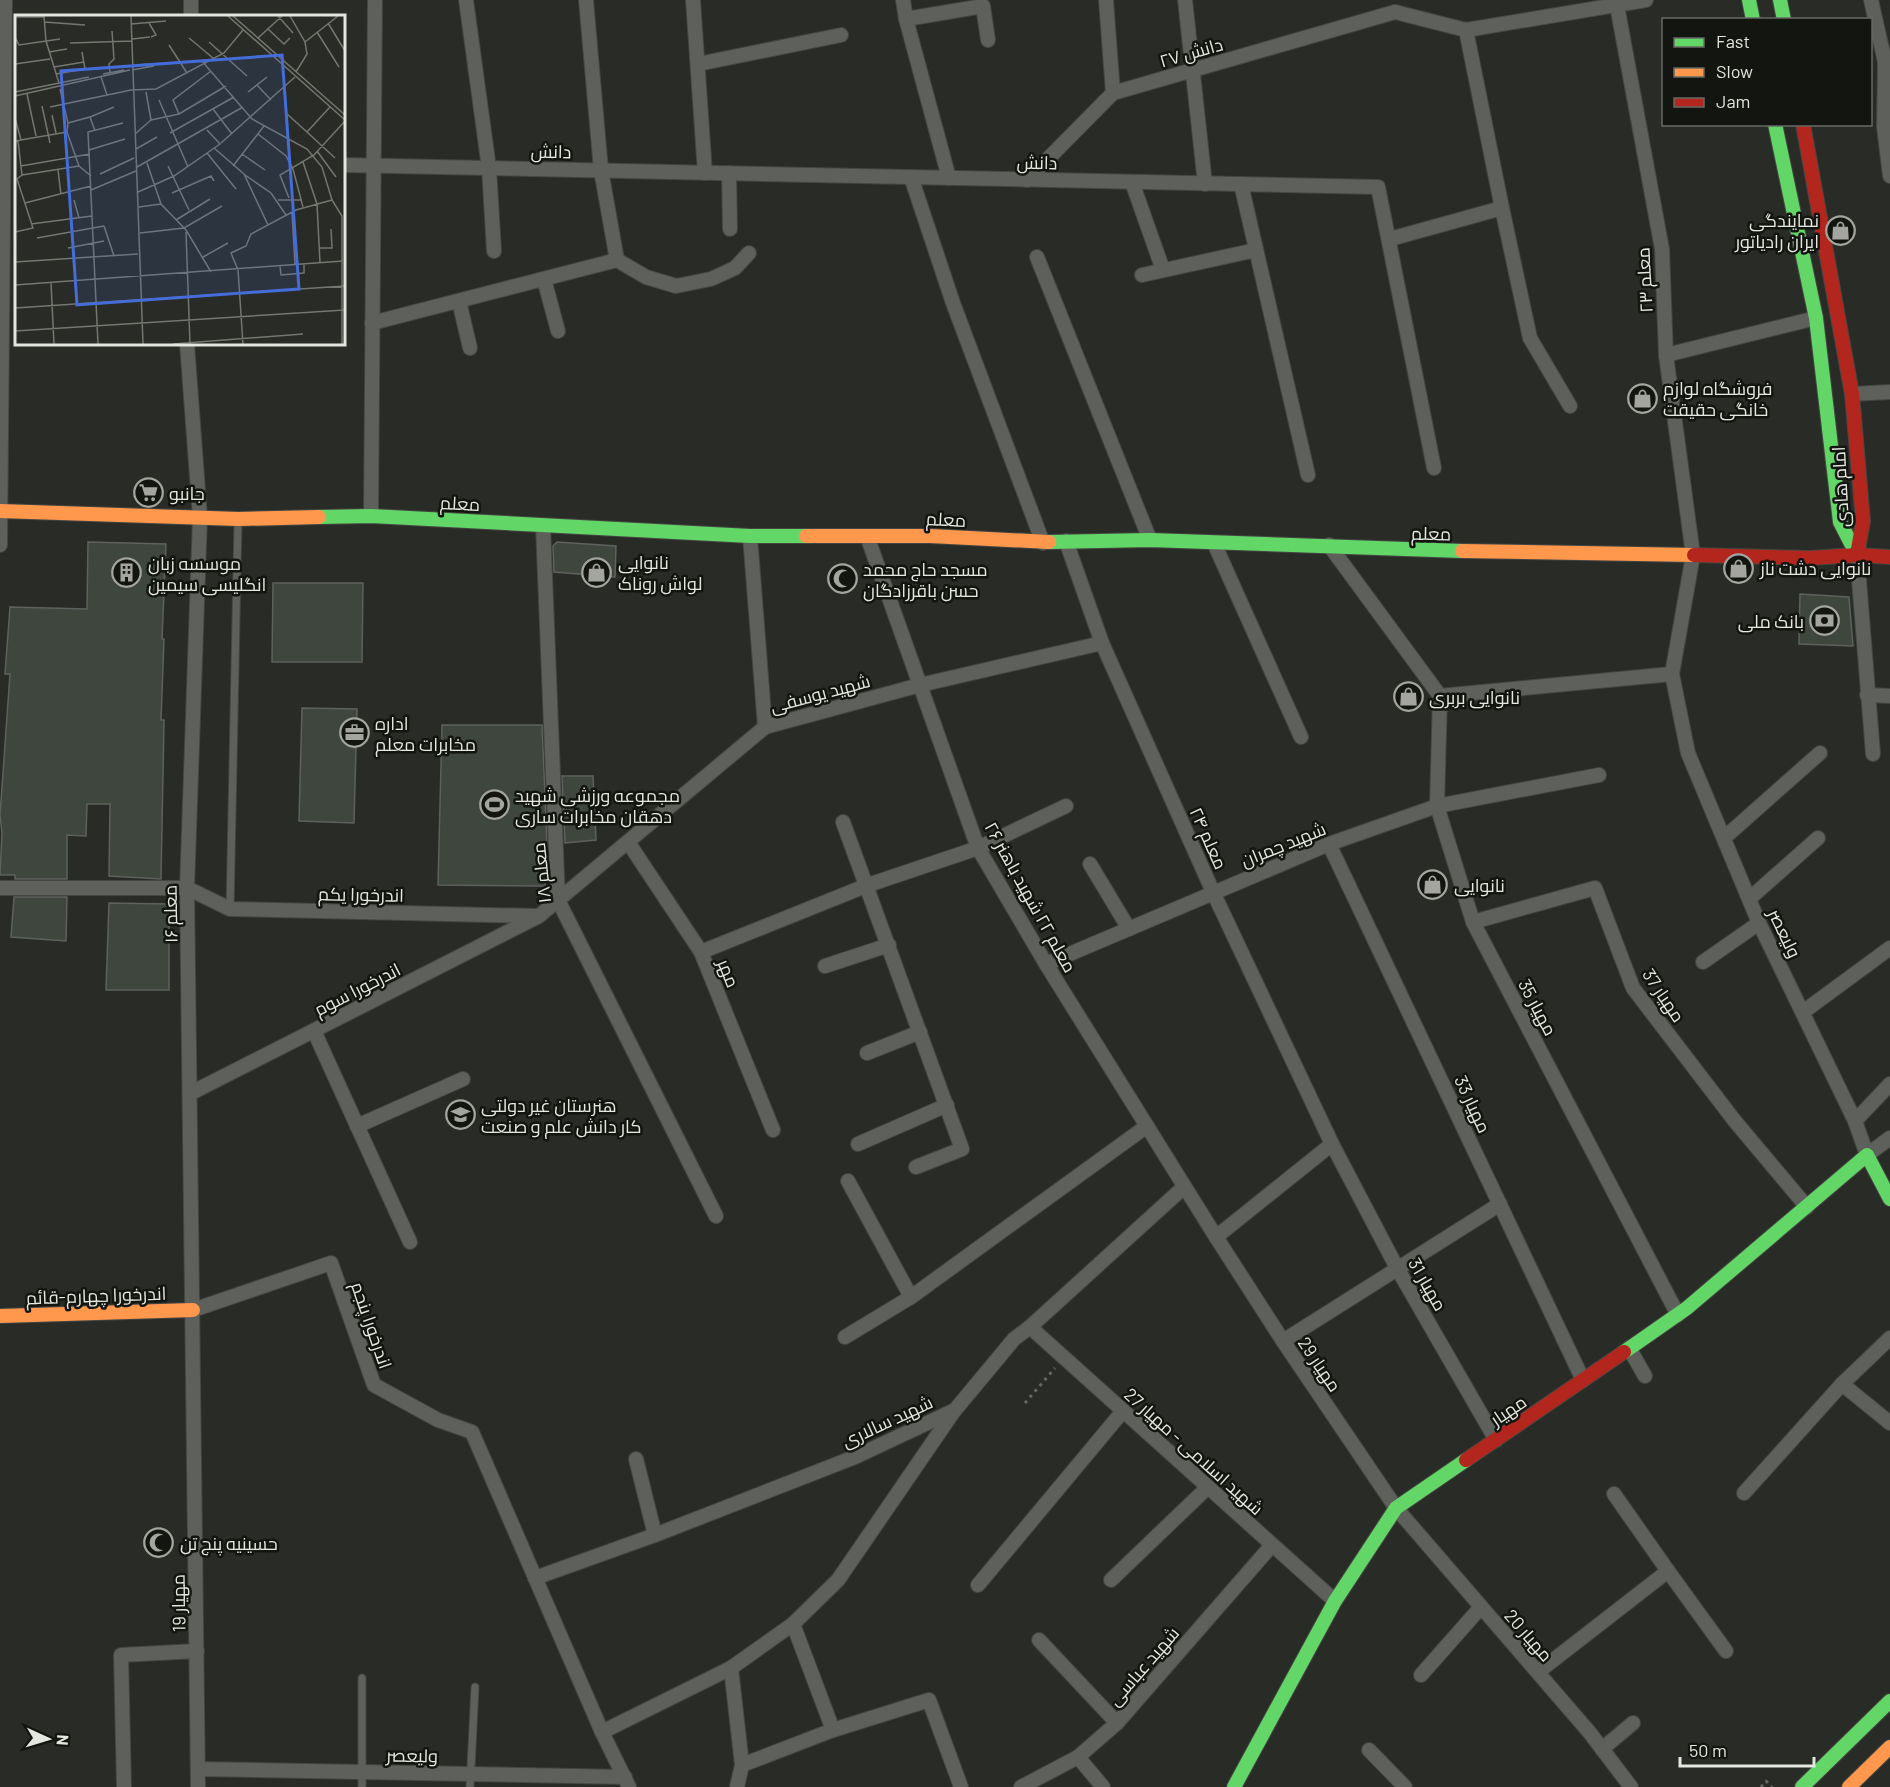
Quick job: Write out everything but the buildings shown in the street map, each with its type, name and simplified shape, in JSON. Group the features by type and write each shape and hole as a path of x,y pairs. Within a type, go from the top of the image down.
{"main road":[{"path":"1749,0 1753,18"},
{"path":"1780,0 1784,18"},
{"name":"امام هادی","path":"1775,126 1816,318 1840,522 1857,555"},
{"name":"امام هادی","path":"1803,126 1852,394 1863,520 1857,555"},
{"name":"معلم","path":"0,511 238,519 371,516 750,536 930,536 1043,543 1150,540 1329,545 1420,551 1810,558 1857,555 1890,557"},
{"name":"مهیار","path":"1234,1787 1335,1601 1396,1509 1678,1315 1867,1155"},
{"name":"ولیعصر","path":"1867,1155 1890,1199"},
{"name":"اندرخورا چهارم-قائم","path":"0,1316 193,1310"},
{"path":"1802,1787 1890,1701"},
{"path":"1849,1787 1890,1747"}],"street":[{"path":"0,545 1,344 7,151 5,0"},
{"path":"371,516 375,0"},
{"path":"466,0 489,168 494,251"},
{"path":"586,0 601,170 617,260"},
{"path":"693,0 705,173"},
{"path":"903,0 906,19 949,178"},
{"path":"1106,0 1113,93"},
{"path":"1185,0 1205,184"},
{"path":"1395,6 1466,30 1616,2 1646,0"},
{"path":"1871,0 1885,62 1884,127 1890,176"},
{"name":"معلم ۲۳","path":"1616,2 1662,249 1666,356 1693,555 1672,674"},
{"path":"906,19 983,6 988,40"},
{"name":"دانش ۲۷","path":"1027,180 1113,93 1395,6"},
{"path":"1466,30 1530,338 1570,406"},
{"path":"698,64 841,35"},
{"name":"دانش","path":"345,165 1378,187 1390,239"},
{"path":"729,173 730,229"},
{"path":"911,177 953,303 1043,543"},
{"path":"1132,182 1163,270"},
{"path":"1241,184 1308,476"},
{"path":"1434,468 1390,239 1502,208"},
{"path":"1142,275 1256,250"},
{"path":"372,323 617,260 646,277 676,286 711,279 735,268 749,254"},
{"path":"1037,257 1150,540"},
{"path":"544,279 558,331"},
{"path":"459,301 470,348"},
{"path":"1666,356 1816,318"},
{"name":"معلم ۱۶","path":"187,350 200,517 187,888 193,1310"},
{"path":"1852,394 1890,392"},
{"name":"معلم ۱۸","path":"543,526 558,900 716,1216"},
{"path":"750,536 765,727"},
{"name":"معلم ۲۲ شهید باهنر ۲۶","path":"867,536 978,848 1046,964 1184,1187"},
{"name":"معلم ۲۴","path":"1066,541 1102,643 1213,892 1332,1144"},
{"path":"1214,543 1301,737"},
{"path":"1329,545 1440,696 1672,674"},
{"path":"1857,555 1873,754"},
{"name":"شهید یوسفی","path":"539,916 765,727 920,685 1102,643"},
{"name":"ولیعصر","path":"1672,674 1688,753 1759,924 1855,1121 1867,1155"},
{"path":"1867,695 1890,696"},
{"name":"مهیار 35","path":"1440,696 1437,806 1473,922 1678,1315"},
{"path":"1724,838 1820,753"},
{"name":"شهید چمران","path":"1046,964 1329,844 1437,806 1599,775"},
{"path":"701,952 868,885 978,848 1066,806"},
{"path":"843,822 868,885 962,1149 916,1167"},
{"path":"1749,899 1818,838"},
{"name":"مهر","path":"628,842 701,952 773,1130"},
{"name":"مهیار 33","path":"1329,844 1583,1380"},
{"path":"1090,864 1129,929"},
{"path":"0,888 187,888"},
{"name":"اندرخورا یکم","path":"187,888 230,909 539,916"},
{"name":"مهیار 37","path":"1473,922 1595,888 1634,988 1734,1120 1807,1207"},
{"name":"اندرخورا سوم","path":"191,1093 539,916"},
{"path":"1703,962 1759,924"},
{"path":"825,966 889,945"},
{"path":"1803,1012 1890,948"},
{"path":"314,1031 410,1242"},
{"path":"867,1053 920,1032"},
{"path":"357,1126 463,1079"},
{"path":"1855,1121 1890,1084"},
{"path":"858,1144 947,1105"},
{"path":"845,1337 911,1297 1147,1126"},
{"name":"مهیار","path":"1867,1155 1890,1138"},
{"path":"1216,1237 1332,1144"},
{"name":"مهیار 31","path":"1332,1144 1398,1268 1496,1440"},
{"path":"848,1181 911,1297"},
{"name":"مهیار 29","path":"1184,1187 1283,1341 1396,1509"},
{"name":"شهید سالاری","path":"535,1578 655,1535 855,1457 956,1410 1014,1339 1184,1187"},
{"path":"1283,1341 1500,1204"},
{"name":"اندرخورا پنجم","path":"193,1310 331,1263 374,1385 438,1420 472,1432 535,1578"},
{"name":"مهیار 19","path":"193,1310 198,1787"},
{"name":"شهید اسلامی - مهیار 27","path":"1030,1327 1335,1601"},
{"path":"1744,1493 1842,1384 1890,1338"},
{"path":"1629,1348 1645,1376"},
{"path":"1842,1384 1890,1423"},
{"path":"602,1732 731,1668 793,1624 838,1580 956,1410"},
{"path":"978,1585 1123,1411"},
{"path":"636,1459 655,1535"},
{"path":"1111,1580 1208,1487"},
{"path":"1614,1494 1726,1651"},
{"name":"مهیار 20","path":"1396,1509 1538,1672 1631,1787"},
{"name":"شهید عباسی","path":"1021,1787 1078,1757 1117,1723 1272,1545"},
{"path":"1538,1672 1668,1571"},
{"path":"535,1578 602,1732 627,1782"},
{"path":"1421,1675 1481,1608"},
{"path":"793,1624 833,1730"},
{"path":"1039,1640 1117,1723"},
{"path":"124,1787 121,1656 197,1652"},
{"path":"731,1668 742,1764 737,1787"},
{"path":"742,1764 833,1730 929,1700 961,1787"},
{"path":"1602,1749 1633,1723"},
{"path":"1368,1750 1405,1787"},
{"path":"1078,1757 1103,1787"},
{"name":"ولیعصر","path":"198,1769 362,1772 470,1780 627,1782"}],"lane":[{"path":"230,909 238,519"},
{"path":"362,1678 362,1787"},
{"path":"470,1780 475,1687"}],"path":[{"path":"1025,1403 1064,1358"},
{"path":"1761,1787 1766,1781 1772,1787"}],"traffic: fast":[{"path":"1749,0 1753,18"},
{"path":"1780,0 1784,18"},
{"path":"1775,126 1816,318 1840,522 1857,555"},
{"path":"319,517 371,516 750,536 806,536"},
{"path":"1049,542 1150,540 1462,551"},
{"path":"1624,1352 1687,1308 1867,1155 1890,1199"},
{"path":"1234,1787 1335,1601 1396,1508 1466,1460"},
{"path":"1802,1787 1890,1701"}],"traffic: slow":[{"path":"0,511 239,519 319,517"},
{"path":"806,536 930,536 1049,542"},
{"path":"1462,551 1694,555"},
{"path":"0,1316 193,1310"},
{"path":"1849,1787 1890,1747"}],"traffic: jam":[{"path":"1803,126 1852,394 1863,521 1857,555"},
{"path":"1694,555 1810,558 1857,555 1890,557"},
{"path":"1466,1460 1624,1352"}],"place":[{"name":"نمایندگی ایران رادیاتور","path":"1840,230"},
{"name":"فروشگاه لوازم خانگی حقیقت","path":"1642,398"},
{"name":"جانبو","path":"148,493"},
{"name":"نانوایی دشت ناز","path":"1739,568"},
{"name":"نانوایی لواش روناک","path":"597,572"},
{"name":"موسسه زبان انگلیسی سیمین","path":"127,573"},
{"name":"مسجد حاج محمد حسن باقرزادگان","path":"842,579"},
{"name":"بانک ملی","path":"1825,621"},
{"name":"نانوایی بربری","path":"1408,697"},
{"name":"اداره مخابرات معلم","path":"354,733"},
{"name":"مجموعه ورزشی شهید دهقان مخابرات ساری","path":"494,805"},
{"name":"نانوایی","path":"1433,885"},
{"name":"هنرستان غیر دولتی کار دانش علم و صنعت","path":"460,1115"},
{"name":"حسینیه پنج تن","path":"159,1543"}]}
